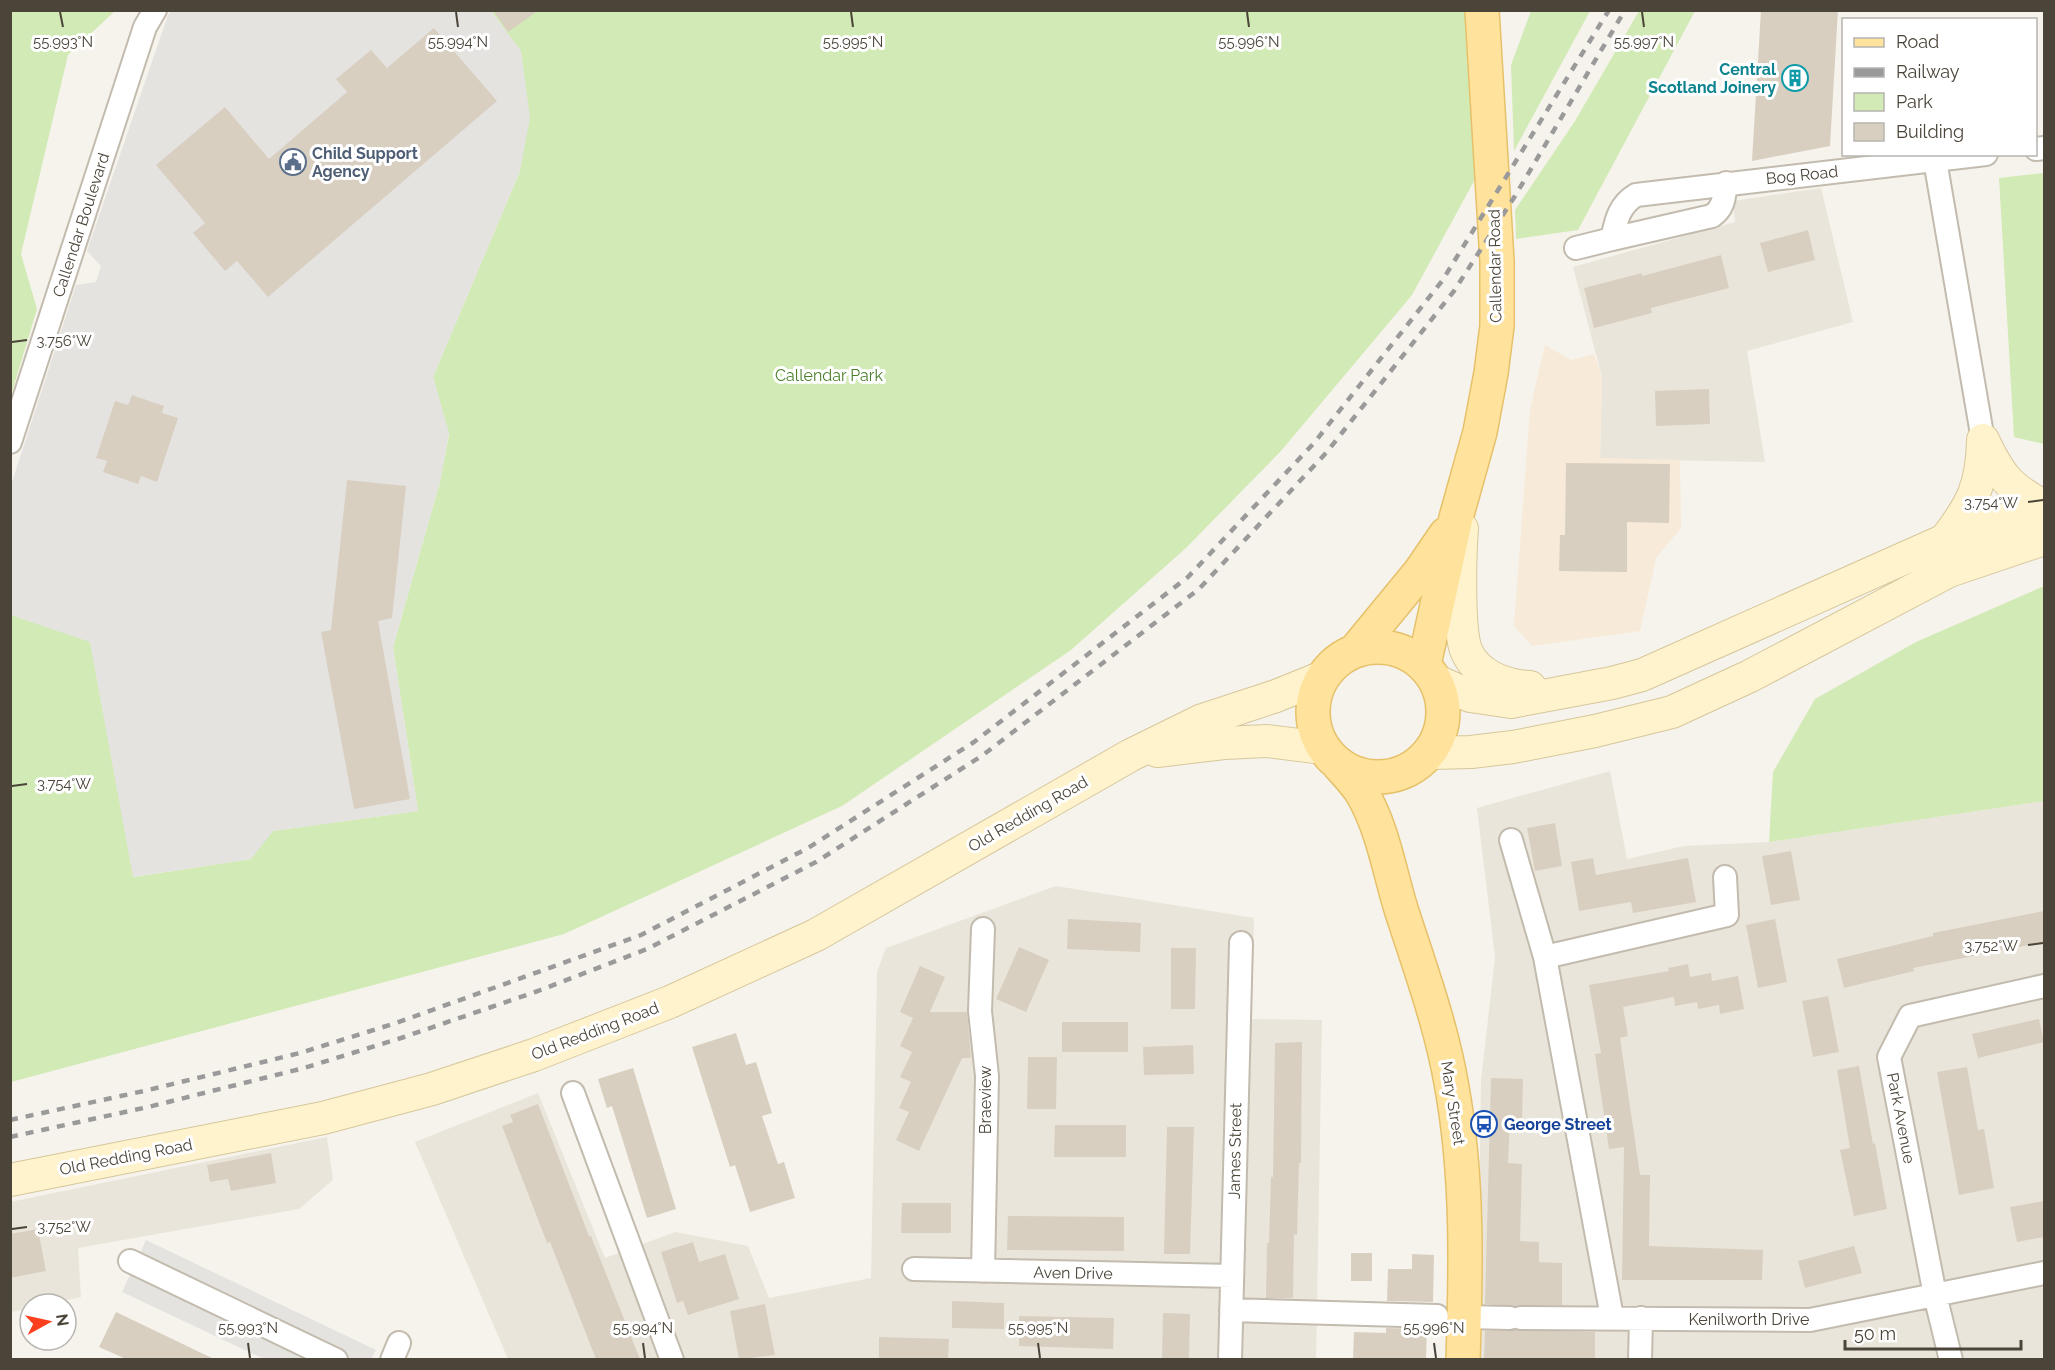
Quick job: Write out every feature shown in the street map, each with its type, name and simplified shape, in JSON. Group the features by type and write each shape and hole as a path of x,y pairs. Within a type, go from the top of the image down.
{"main road":[{"name":"Callendar Road","path":"1431,673 1456,518 1480,432 1497,315 1497,261 1482,10"},
{"path":"1983,440 2003,478 2021,494 2044,506"},
{"path":"1945,540 1966,513 1976,490 1982,467 1983,440"},
{"path":"1466,481 1461,584 1462,624 1466,650 1478,667 1518,695"},
{"path":"2044,506 1945,540 1675,662 1642,675 1612,683 1518,695 1470,696 1431,673 1413,656 1393,648 1371,647 1355,651 1336,661 1323,677 1315,693 1312,711 1314,727 1331,757 1357,774 1372,778 1391,777 1421,761 1513,747 1595,731 1672,712 1750,676 1949,571 2044,539"},
{"name":"Callendar Road","path":"1355,651 1420,572 1456,518"},
{"path":"1421,761 1441,734 1444,717 1443,700 1431,673"},
{"name":"Old Redding Road","path":"10,1180 323,1118 432,1089 534,1056 670,1002 816,935 1131,755 1200,722 1323,677"},
{"name":"Old Redding Road","path":"1131,755 1224,743 1267,741 1331,757"},
{"name":"Mary Street","path":"1331,757 1361,791 1375,817 1429,995 1452,1086 1459,1131 1465,1258 1451,1316 1463,1359"},
{"name":"Mary Street","path":"1387,855 1398,790 1421,761"}],"street":[{"name":"Callendar Boulevard","path":"10,442 145,27 154,10"},
{"name":"Bog Road","path":"1612,239 1620,210 1636,195 1969,156"},
{"path":"1935,160 1983,440"},
{"path":"1576,248 1712,216 1719,211 1723,202 1726,183"},
{"path":"1511,840 1545,957 1612,1317"},
{"path":"1545,957 1727,915 1725,877"},
{"name":"Braeview","path":"982,929 980,1011 987,1076 983,1271"},
{"name":"James Street","path":"1230,1359 1241,943"},
{"name":"Park Avenue","path":"1951,1359 1935,1295 1889,1057 1910,1016 2044,986"},
{"path":"573,1093 672,1359"},
{"path":"130,1261 336,1359"},
{"name":"Aven Drive","path":"914,1269 1232,1276"},
{"name":"Kenilworth Drive","path":"1451,1316 1810,1320 2044,1273"},
{"path":"1232,1311 1451,1316"},
{"path":"1640,1359 1641,1318"}],"shaded area":[{"path":"172,10 491,11 521,51 530,118 520,171 433,377 449,433 440,482 393,647 418,811 273,831 251,859 133,877 90,642 11,615 11,485 76,285 96,282 101,266 87,251 168,15"},
{"path":"1821,188 1853,322 1747,351 1765,462 1600,459 1602,377 1573,267 1735,222 1733,201"},
{"path":"1545,345 1571,360 1594,354 1602,377 1600,458 1680,460 1681,528 1656,558 1640,631 1532,646 1514,626 1530,409"},
{"path":"1610,771 1627,859 1684,846 1769,842 2044,801 2044,1359 1477,1359 1481,1081 1495,957 1477,808"},
{"path":"1056,886 1254,918 1252,1019 1322,1020 1316,1359 508,1359 415,1142 538,1093 605,1258 675,1232 748,1246 769,1298 871,1278 877,972 886,948"},
{"path":"327,1137 333,1180 299,1209 78,1248 81,1297 78,1298 78,1292 18,1292 18,1311 11,1312 10,1202"},
{"path":"146,1240 376,1350 371,1359 264,1359 122,1292"}],"green space":[{"path":"11,10 115,11 68,55 21,254 37,309 11,395"},
{"name":"Callendar Park","path":"491,11 1465,11 1480,170 1412,295 1281,451 1186,548 1071,650 842,806 564,934 11,1082 11,615 90,641 134,877 251,859 272,831 418,811 393,647 440,482 449,434 433,377 520,171 521,52"},
{"path":"1531,11 1590,11 1514,151 1511,65"},
{"path":"1639,11 1695,11 1578,230 1516,239 1515,210 1575,121"},
{"path":"2044,173 2044,444 2014,437 1999,178"},
{"path":"2044,586 2044,801 1769,842 1773,772 1815,699 1916,642"}],"building":[{"path":"493,10 539,10 508,32"},
{"name":"Central Scotland Joinery","path":"1761,10 1838,10 1830,146 1752,161"},
{"name":"Child Support Agency","path":"434,28 497,101 268,297 237,261 225,271 193,233 205,223 156,165 225,107 269,159 347,92 336,79 371,50 387,68"},
{"path":"1808,230 1815,260 1768,272 1760,243"},
{"path":"1721,255 1729,288 1651,308 1652,313 1594,328 1584,288 1642,273 1642,276"},
{"path":"1709,389 1710,424 1656,426 1655,391"},
{"path":"132,395 164,406 162,413 178,418 157,482 141,476 138,484 103,472 107,461 96,458 115,401 128,405"},
{"path":"1566,463 1670,464 1669,523 1627,522 1627,572 1559,571 1560,535 1565,535"},
{"path":"347,480 406,486 392,618 378,621 410,799 354,809 321,632 331,630"},
{"path":"1555,823 1562,866 1535,871 1527,828"},
{"path":"1791,851 1800,900 1771,905 1762,856"},
{"path":"1593,858 1596,875 1688,858 1696,902 1633,913 1631,902 1579,911 1571,862"},
{"path":"2044,911 2044,942 1913,968 1914,971 1844,988 1837,959 1933,936 1933,933"},
{"path":"1068,919 1141,923 1140,952 1067,949"},
{"path":"1775,919 1787,982 1758,988 1746,925"},
{"path":"1019,947 1049,960 1026,1012 996,999"},
{"path":"1171,948 1196,948 1195,1009 1171,1009"},
{"path":"1688,964 1690,977 1711,973 1712,981 1738,976 1744,1009 1720,1014 1719,1005 1698,1009 1697,1002 1675,1006 1674,997 1623,1007 1628,1036 1620,1038 1640,1175 1650,1175 1649,1246 1763,1250 1762,1280 1622,1280 1624,1147 1609,1149 1595,1054 1601,1053 1589,985 1669,971 1668,968"},
{"path":"920,966 945,977 930,1012 967,1012 971,1058 962,1058 919,1151 896,1140 909,1112 899,1108 911,1082 900,1077 912,1052 900,1046 913,1018 900,1012"},
{"path":"1828,996 1839,1052 1813,1057 1802,1001"},
{"path":"2039,1019 2044,1042 1978,1058 1972,1034"},
{"path":"1062,1022 1128,1022 1128,1052 1062,1052"},
{"path":"736,1033 746,1065 756,1062 772,1113 762,1116 778,1164 784,1162 795,1198 750,1212 735,1165 730,1167 692,1047"},
{"path":"1302,1042 1301,1163 1299,1163 1297,1235 1294,1234 1293,1298 1266,1298 1267,1243 1269,1243 1271,1177 1273,1177 1275,1043"},
{"path":"1193,1045 1194,1074 1144,1075 1143,1047"},
{"path":"1028,1057 1057,1057 1056,1109 1027,1109"},
{"path":"1859,1066 1887,1209 1854,1216 1840,1150 1850,1148 1837,1070"},
{"path":"1967,1067 1978,1130 1984,1129 1994,1188 1959,1195 1937,1072"},
{"path":"633,1068 676,1209 647,1218 612,1106 607,1108 598,1079"},
{"path":"1491,1078 1523,1079 1522,1121 1510,1121 1508,1163 1522,1164 1520,1241 1539,1242 1539,1262 1562,1263 1562,1305 1485,1304"},
{"path":"538,1104 640,1359 596,1359 550,1242 547,1243 502,1126 513,1122 510,1115"},
{"path":"1055,1125 1126,1125 1126,1157 1054,1157"},
{"path":"1167,1127 1194,1127 1190,1254 1164,1254"},
{"path":"271,1153 276,1183 231,1191 228,1179 210,1182 207,1165"},
{"path":"2044,1201 2044,1237 2017,1242 2010,1207"},
{"path":"902,1203 951,1203 951,1233 901,1233"},
{"path":"1008,1216 1124,1217 1124,1251 1007,1250"},
{"path":"38,1229 46,1271 10,1278 10,1234"},
{"path":"693,1242 699,1262 725,1254 739,1299 688,1315 683,1301 677,1303 661,1252"},
{"path":"1854,1246 1862,1273 1805,1288 1798,1261"},
{"path":"1351,1253 1372,1253 1372,1281 1351,1281"},
{"path":"1412,1254 1434,1255 1433,1302 1387,1301 1388,1269 1412,1269"},
{"path":"952,1301 1004,1303 1004,1329 952,1328"},
{"path":"765,1304 775,1355 739,1359 730,1311"},
{"path":"116,1312 214,1359 126,1359 99,1347"},
{"path":"1163,1313 1190,1314 1189,1359 1162,1359"},
{"path":"1019,1316 1114,1318 1113,1349 1019,1346"},
{"path":"1386,1328 1427,1329 1426,1359 1353,1359 1354,1332 1386,1333"},
{"path":"1485,1331 1595,1332 1595,1359 1484,1359"},
{"path":"879,1337 949,1339 948,1359 879,1359"}],"railway":[{"path":"10,1120 144,1091 300,1053 396,1023 641,935 808,848 974,742 1188,577 1314,443 1442,281 1609,10"},
{"path":"10,1137 148,1107 304,1068 401,1038 538,991 647,949 816,862 983,755 1199,589 1326,453 1454,291 1515,196 1625,10"}],"place":[{"name":"Central Scotland Joinery","path":"1795,78"},
{"name":"Child Support Agency","path":"293,162"},
{"name":"George Street","path":"1484,1124"}]}
